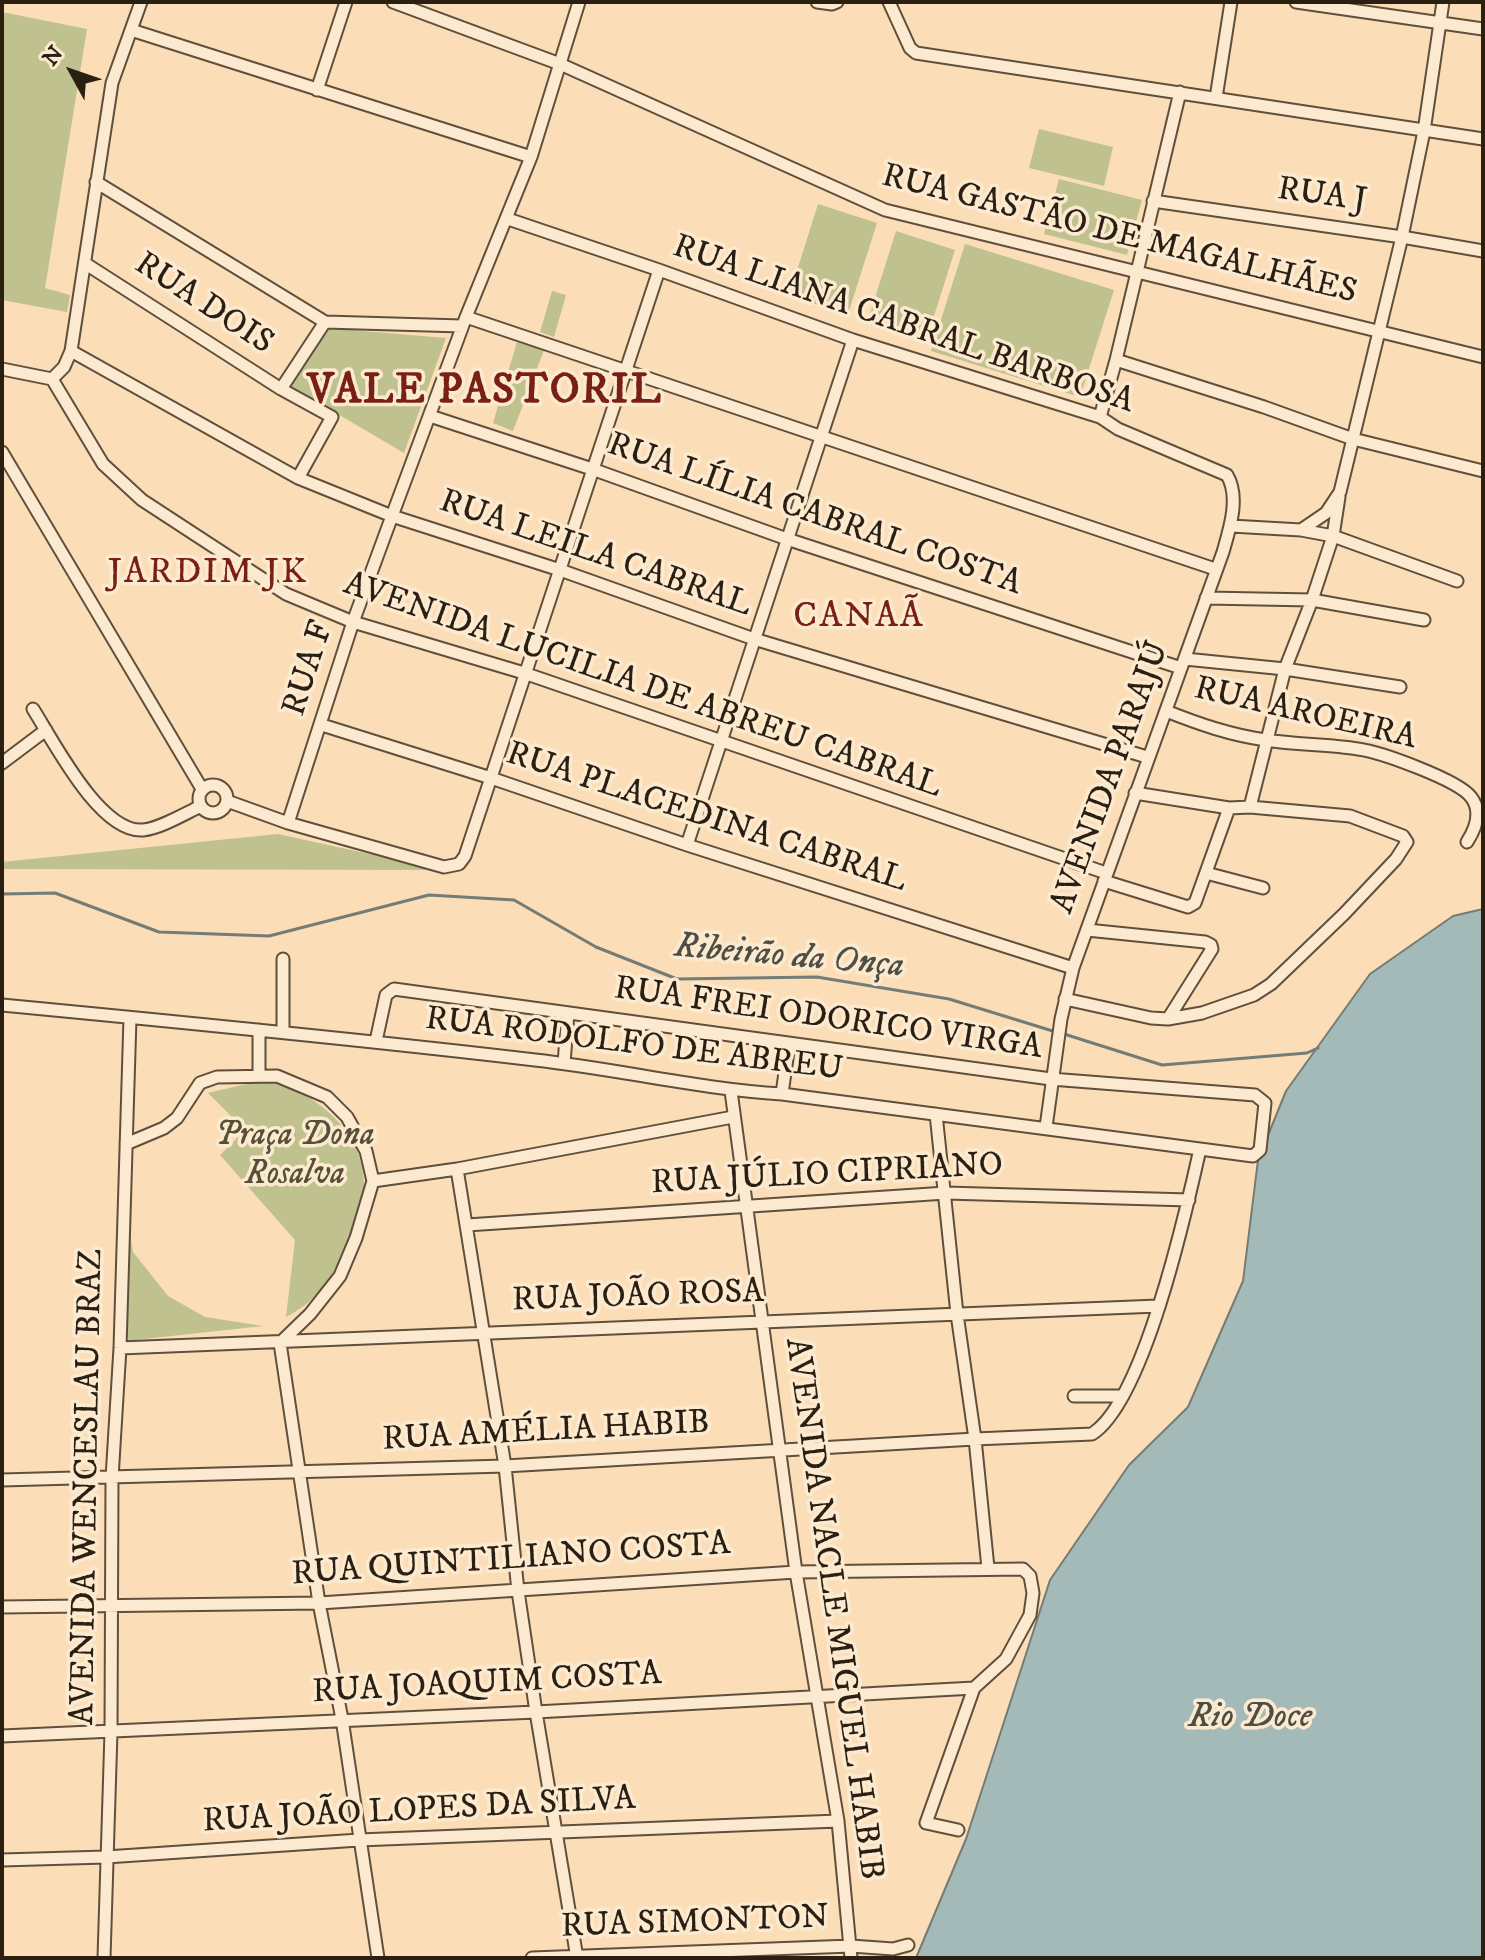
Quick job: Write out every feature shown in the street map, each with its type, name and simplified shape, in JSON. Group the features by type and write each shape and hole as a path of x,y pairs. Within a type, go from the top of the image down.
{"street":[{"path":"2,369 52,379 64,367 71,351 112,83 141,2"},
{"path":"317,90 346,2"},
{"name":"RUA GASTÃO DE MAGALHÃES","path":"393,2 560,64 885,210 1483,357"},
{"name":"RUA F","path":"288,823 353,622 464,322 531,157 579,2"},
{"path":"817,2 837,2"},
{"path":"889,2 910,48 916,53 1483,139"},
{"path":"1216,98 1231,2"},
{"path":"1296,2 1334,5 1483,29"},
{"path":"1250,807 1285,669 1333,536 1340,492 1402,237 1424,131 1443,2"},
{"path":"131,30 531,157"},
{"path":"1100,417 1180,92"},
{"path":"96,182 325,322 464,322 625,371 1215,569"},
{"name":"RUA J","path":"1153,201 1483,251"},
{"name":"RUA LIANA CABRAL BARBOSA","path":"508,219 853,340 1100,417 1118,429 1227,475 1233,486 1231,526"},
{"name":"RUA DOIS","path":"86,264 281,389 332,417 298,478"},
{"path":"227,801 288,823 444,867 459,864 465,856 659,270"},
{"path":"281,389 325,322"},
{"path":"687,845 853,340"},
{"name":"RUA LEILA CABRAL","path":"71,351 298,478 392,516 560,570 754,639 1147,757"},
{"path":"1116,360 1353,439 1483,471"},
{"name":"AVENIDA LUCILIA DE ABREU CABRAL","path":"52,379 103,464 142,500 286,594 353,622 524,673 1188,907 1195,903 1206,873"},
{"name":"RUA LÍLIA CABRAL COSTA","path":"430,416 592,469 787,539 1183,663 1285,669 1400,687"},
{"path":"2,452 202,789"},
{"path":"1301,530 1326,513 1340,492"},
{"path":"1231,526 1301,530 1333,536 1457,581"},
{"name":"AVENIDA PARAJÚ","path":"1046,1127 1061,1019 1073,968 1231,526"},
{"path":"1206,598 1312,600 1424,620"},
{"path":"33,709 94,802 127,829 146,830 201,806"},
{"name":"RUA AROEIRA","path":"1166,711 1217,731 1267,740 1361,749 1428,772 1470,794 1477,806 1476,828 1467,842"},
{"name":"RUA PLACEDINA CABRAL","path":"322,725 1073,968"},
{"path":"2,763 46,730"},
{"path":"219,785 226,792 227,801 218,812 208,812 201,806 199,797 202,789 219,785"},
{"path":"1065,999 1168,1019 1202,1013 1254,995 1271,984 1326,932 1406,845 1406,838 1350,816 1229,808 1135,793"},
{"path":"1229,808 1206,873 1263,888"},
{"path":"1087,930 1211,945 1212,949 1168,1019"},
{"path":"283,959 283,1032"},
{"name":"RUA FREI ODORICO VIRGA","path":"376,1041 389,991 394,989 1051,1079 1255,1095 1265,1103 1257,1154"},
{"name":"RUA RODOLFO DE ABREU","path":"2,1005 376,1041 564,1063 731,1091 782,1094 1253,1156 1257,1154"},
{"path":"564,1063 568,1013"},
{"name":"AVENIDA WENCESLAU BRAZ","path":"104,1958 111,1732 112,1478 120,1348 130,1018"},
{"path":"259,1030 259,1075"},
{"path":"782,1094 789,1044"},
{"path":"126,1144 164,1128 177,1118 200,1083 217,1077 259,1075 277,1076 327,1097 347,1117 366,1151 373,1181 356,1238 340,1276 310,1314 280,1343 319,1603 342,1719 378,1958"},
{"name":"AVENIDA NACLE MIGUEL HABIB","path":"731,1091 796,1572 838,1821 851,1952"},
{"path":"936,1114 988,1568"},
{"path":"373,1181 457,1169 733,1117"},
{"path":"1074,1396 1123,1396 1141,1357 1158,1306 1189,1200 1200,1149"},
{"path":"457,1169 505,1466 518,1591 536,1712 577,1957"},
{"name":"RUA JÚLIO CIPRIANO","path":"467,1225 946,1193 1189,1200"},
{"name":"RUA JOÃO ROSA","path":"120,1348 1158,1306"},
{"name":"RUA AMÉLIA HABIB","path":"2,1480 505,1466 1092,1434 1105,1426 1123,1396"},
{"name":"RUA QUINTILIANO COSTA","path":"2,1607 319,1603 796,1572 1023,1569 1030,1576 1033,1593 1030,1615 1006,1659 974,1688"},
{"path":"958,1830 926,1823 974,1688"},
{"name":"RUA JOAQUIM COSTA","path":"2,1736 974,1688"},
{"name":"RUA JOÃO LOPES DA SILVA","path":"2,1860 106,1857 359,1840 838,1821"},
{"name":"RUA SIMONTON","path":"532,1958 851,1952 908,1945"}],"green space":[{"path":"2,12 87,29 45,288 70,295 67,312 2,300"},
{"path":"1039,129 1113,147 1104,186 1029,168"},
{"path":"1059,179 1142,200 1127,255 1044,234"},
{"path":"818,204 877,223 848,314 789,296"},
{"path":"896,231 955,250 926,341 867,323"},
{"path":"965,244 1114,290 1080,397 931,351"},
{"path":"552,291 566,295 554,337 540,332"},
{"path":"328,328 446,338 404,453 290,386"},
{"path":"517,342 544,350 513,431 493,423"},
{"path":"278,834 442,870 2,869 2,862"},
{"name":"Praça Dona Rosalva","path":"259,1081 278,1084 314,1101 344,1129 362,1164 364,1184 361,1202 338,1263 312,1299 286,1317 295,1240 220,1155 245,1130 208,1093"},
{"path":"129,1229 133,1252 168,1296 205,1317 263,1326 126,1341"}],"water":[{"name":"Rio Doce","path":"1483,909 1483,1958 916,1958 966,1839 1050,1580 1129,1465 1188,1407 1243,1281 1258,1160 1286,1091 1370,974 1453,916"}],"waterway":[{"name":"Ribeirão da Onça","path":"2,894 55,893 159,932 269,936 429,895 514,900 596,947 677,979 817,977 949,999 1056,1032"},
{"name":"Ribeirão da Onça","path":"1064,1034 1162,1065 1307,1053 1318,1048"}],"district":[{"name":"VALE PASTORIL","path":"485,393"},
{"name":"JARDIM JK","path":"208,575"},
{"name":"CANAÃ","path":"859,619"}]}
